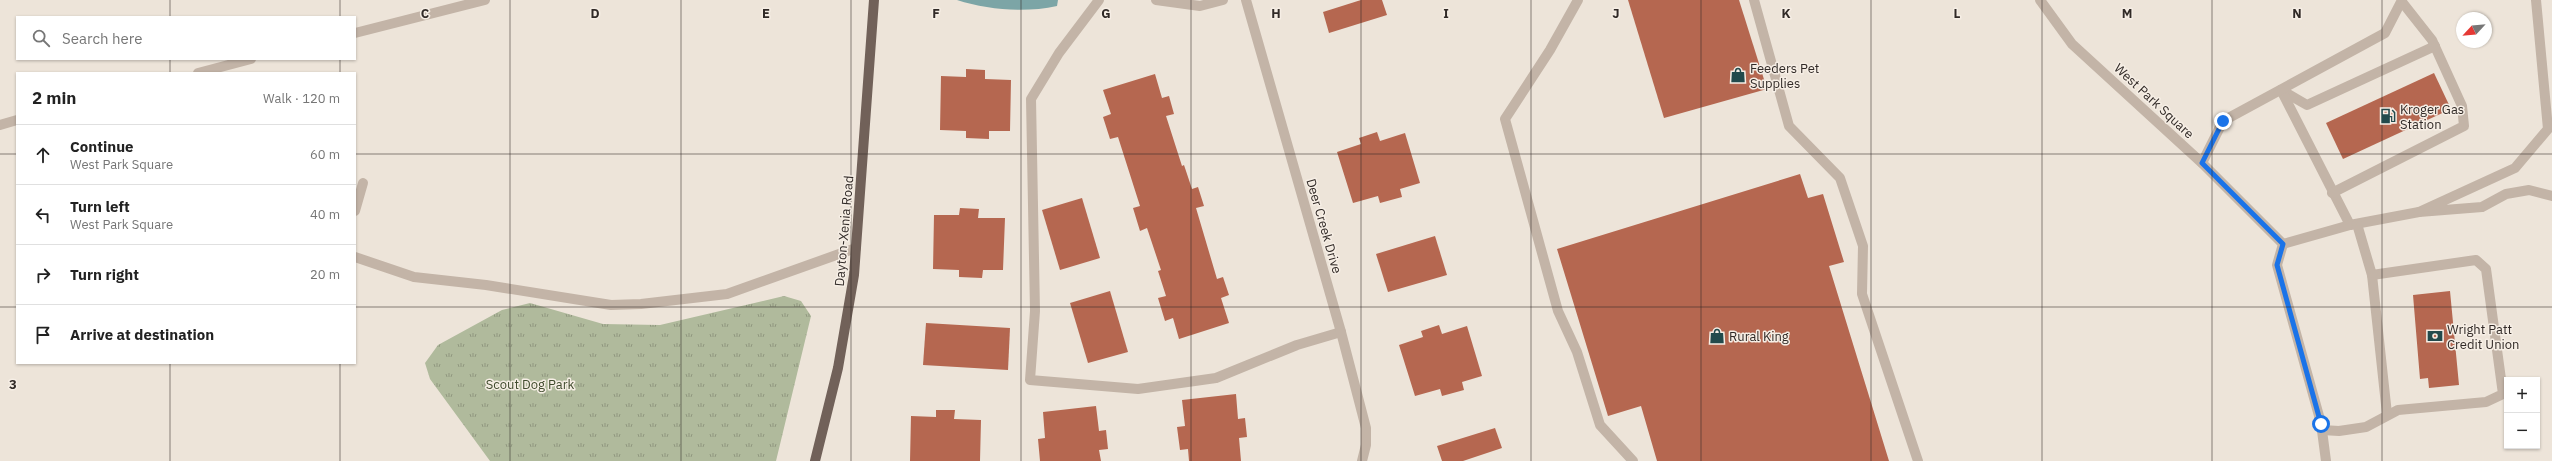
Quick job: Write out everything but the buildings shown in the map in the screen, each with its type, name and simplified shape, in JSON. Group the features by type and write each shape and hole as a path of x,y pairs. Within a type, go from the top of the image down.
{"main road":[{"name":"Dayton-Xenia Road","path":"814,461 838,368 856,248 874,0"}],"street":[{"path":"356,33 485,0"},
{"path":"1099,0 1059,53 1031,100 1035,311 1030,380 1138,389 1216,378 1297,345 1341,332"},
{"path":"1162,1 1200,6 1223,0"},
{"name":"Deer Creek Drive","path":"1246,0 1341,332 1366,428 1366,445 1362,461"},
{"path":"1578,0 1550,50 1505,120 1558,311 1577,352 1600,425 1633,461"},
{"path":"1754,0 1789,126 1840,178 1863,246 1862,294 1918,461"},
{"name":"West Park Square","path":"2040,0 2072,44 2202,163 2283,244"},
{"path":"2419,212 2515,168 2548,129 2536,0"},
{"path":"2202,163 2223,121 2385,33 2402,1 2435,46 2462,106 2464,126 2332,193"},
{"path":"2281,90 2307,104 2435,46"},
{"path":"202,72 247,60"},
{"path":"2281,90 2332,193 2354,225 2372,275 2387,414"},
{"path":"0,125 16,120"},
{"path":"356,208 363,183"},
{"path":"2326,461 2322,430 2277,265 2283,244 2354,225 2419,212 2482,207 2506,194 2529,190 2552,196"},
{"path":"356,257 414,277 486,285 611,305 626,305 676,301 727,294 856,248"},
{"path":"2322,430 2339,431 2366,427 2378,422 2387,414 2398,410 2486,402 2503,394 2486,269 2476,260 2372,275"}],"green space":[{"name":"Scout Dog Park","path":"784,296 801,301 811,316 776,461 490,461 430,379 425,363 438,345 502,310 530,303 603,324 660,325"}],"water":[{"path":"957,0 1058,0 1057,6 1019,10 981,6"}],"place":[{"name":"Feeders Pet Supplies","path":"1738,75"},
{"name":"Kroger Gas Station","path":"2388,116"},
{"name":"Rural King","path":"1717,336"},
{"name":"Wright Patt Credit Union","path":"2435,336"}],"route":[{"path":"2223,121 2202,163 2283,244 2277,265 2321,424"}]}
